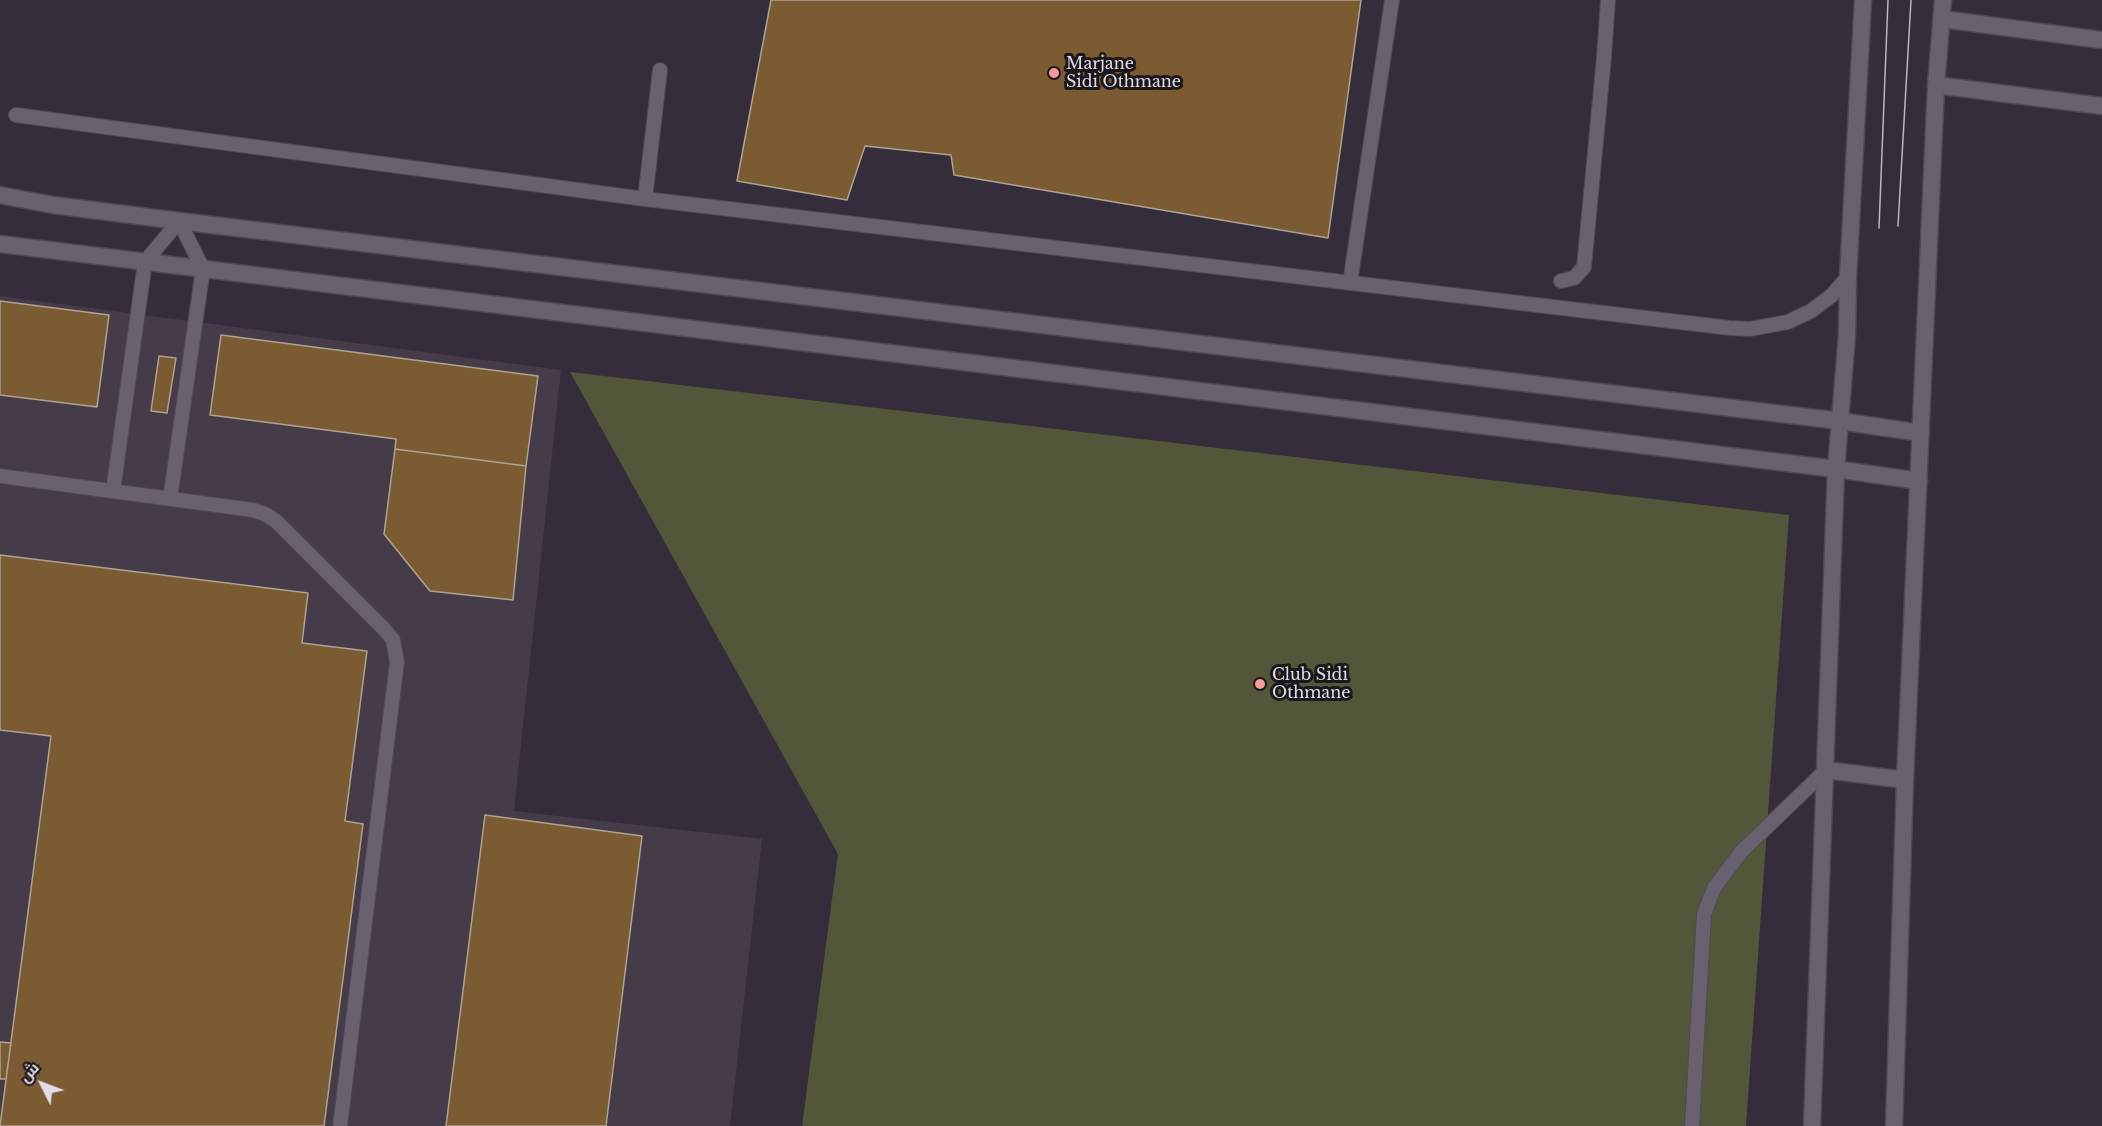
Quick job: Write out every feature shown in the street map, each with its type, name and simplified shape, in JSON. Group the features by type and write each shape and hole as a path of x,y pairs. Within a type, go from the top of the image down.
{"street":[{"path":"1812,1126 1836,469 1847,335 1863,0"},
{"path":"1894,1126 1905,780 1936,85 1943,0"},
{"path":"1942,19 2102,40"},
{"path":"1936,85 2102,106"},
{"path":"0,195 53,205 179,221 1840,421 1921,433"},
{"path":"0,244 1919,481"},
{"path":"1826,770 1905,780"}],"lane":[{"path":"1350,283 1392,0"},
{"path":"1561,281 1574,278 1584,267 1608,0"},
{"path":"645,199 660,70"},
{"path":"16,115 645,199 1750,329 1788,322 1811,311 1831,296 1848,277"},
{"path":"113,491 145,262 179,221 203,269 170,499"},
{"path":"0,476 253,510 266,514 276,521 393,640 397,662 340,1126"},
{"path":"1692,1126 1704,914 1714,888 1741,852 1826,770"}],"shaded area":[{"path":"0,296 561,370 514,811 762,839 730,1126 0,1126"}],"green space":[{"name":"Club Sidi Othmane","path":"570,372 1789,515 1746,1126 802,1126 838,854"}],"building":[{"name":"Marjane Sidi Othmane","path":"771,0 1361,0 1328,238 954,175 951,155 865,146 847,200 737,181"},
{"path":"0,301 109,315 97,407 0,395"},
{"path":"221,335 538,376 526,466 395,449 396,439 210,415"},
{"path":"159,356 176,358 167,413 151,411"},
{"path":"395,449 526,466 513,600 430,591 384,534"},
{"path":"0,555 308,593 302,643 367,651 345,821 363,824 324,1126 0,1126 51,736 0,730"},
{"path":"485,815 642,836 606,1126 446,1126"},
{"path":"0,1042 11,1043 6,1079 0,1079"}],"tram line":[{"path":"1879,228 1888,0"},
{"path":"1898,226 1911,0"}],"place":[{"name":"Marjane Sidi Othmane","path":"1054,73"},
{"name":"Club Sidi Othmane","path":"1260,684"}]}
